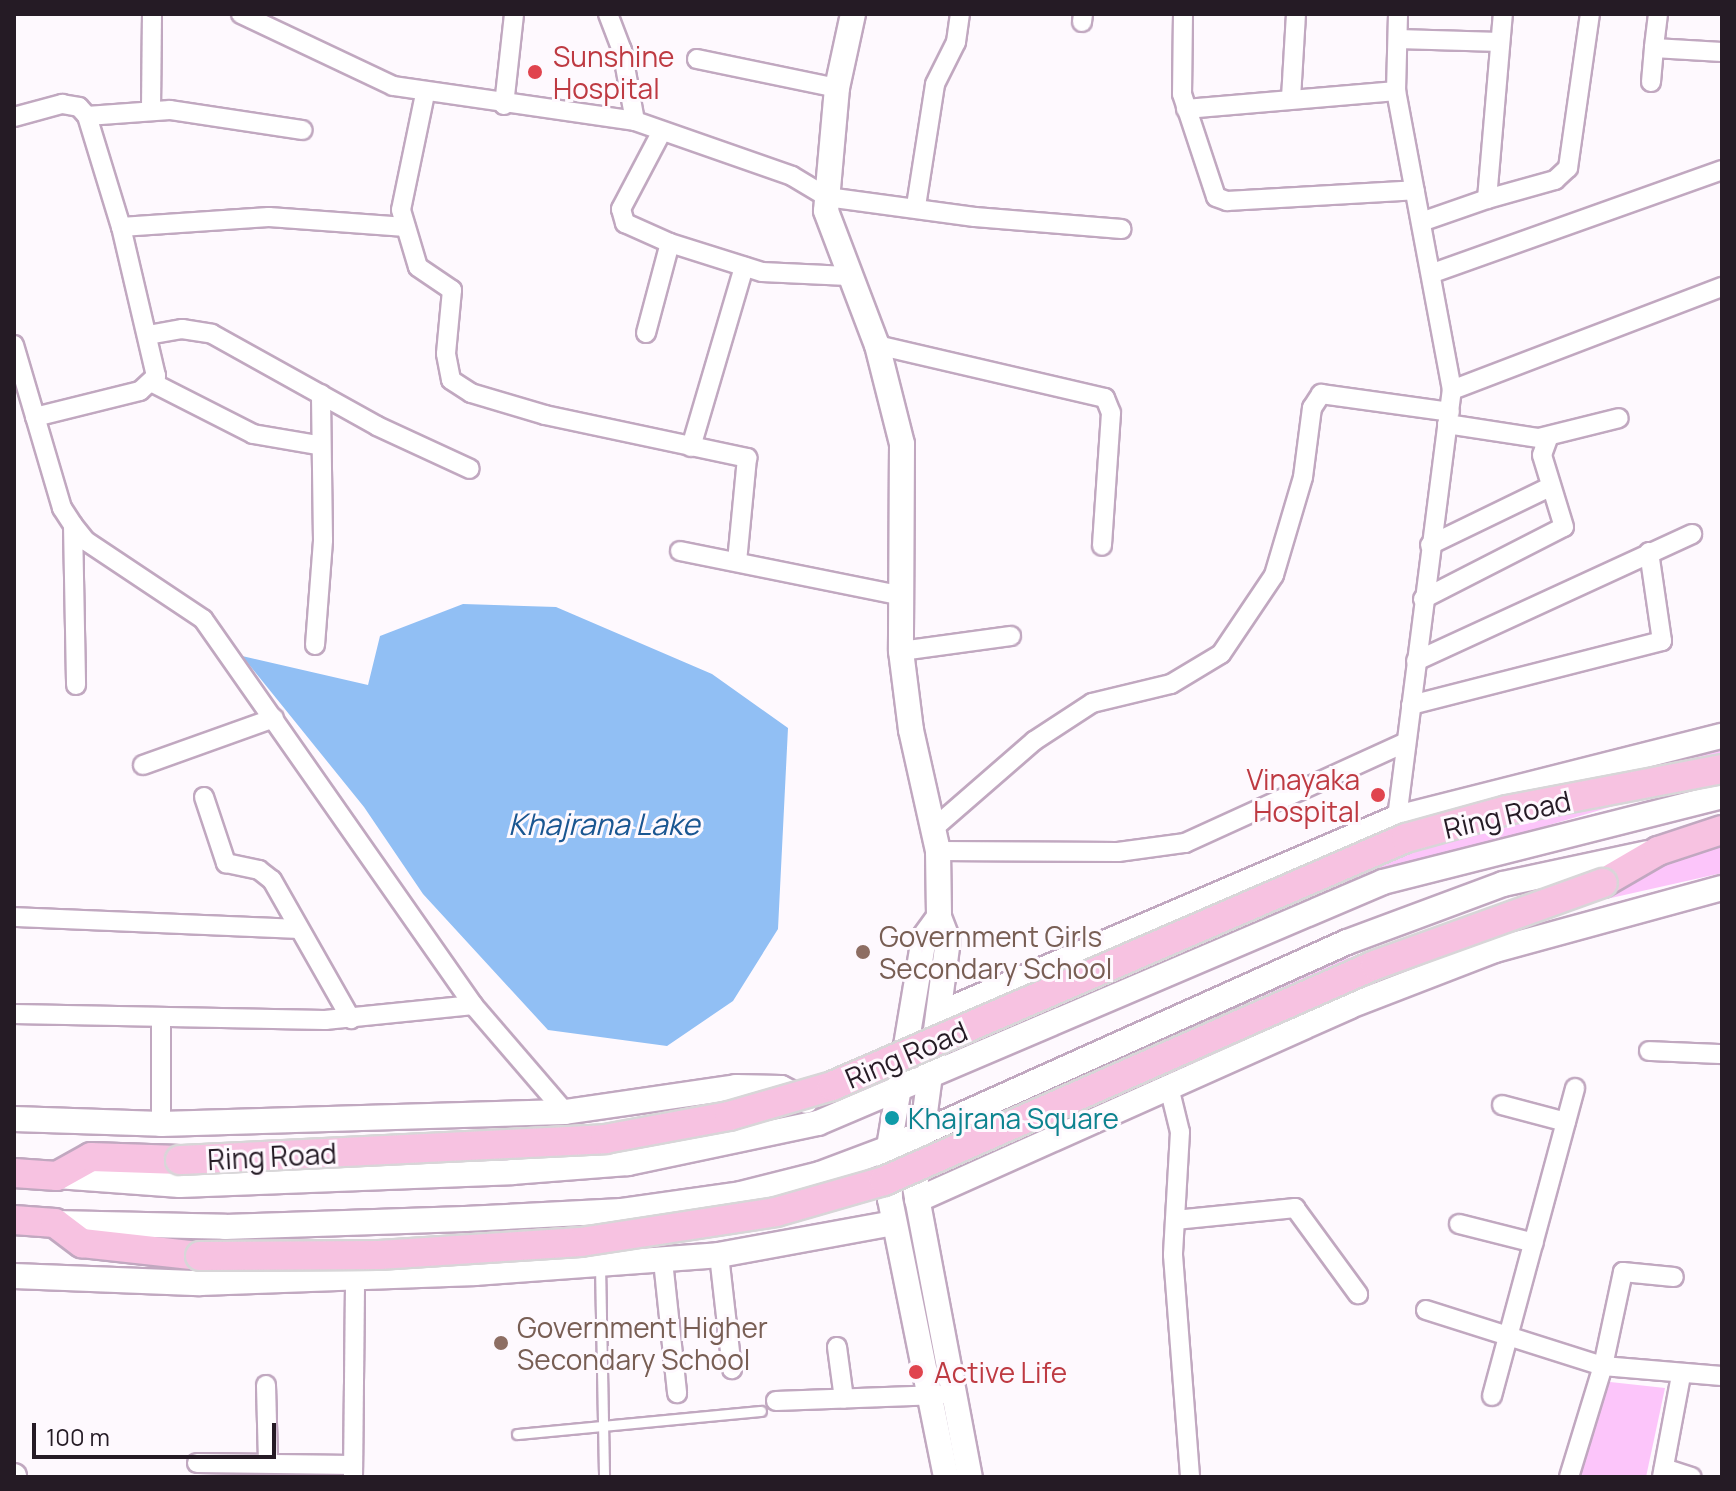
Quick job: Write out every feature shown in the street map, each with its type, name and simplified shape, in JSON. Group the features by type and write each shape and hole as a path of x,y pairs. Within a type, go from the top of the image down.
{"main road":[{"path":"853,14 837,88 826,211 848,276 877,345 902,444 901,651 911,730 936,840 939,917 948,940 931,1077 918,1135 917,1200 940,1395"},
{"path":"939,1014 1397,818 1722,736"},
{"name":"Ring Road","path":"57,1176 91,1157 180,1160 605,1139 729,1116 832,1086 1406,838 1507,810 1722,769"},
{"path":"1495,794 1575,832"},
{"name":"Ring Road","path":"14,1173 180,1185 512,1172 628,1163 818,1123 898,1093 1383,882 1722,796"},
{"path":"14,1220 225,1227 622,1211 741,1194 820,1174 889,1148 1347,942 1503,884 1658,851 1722,830"},
{"path":"55,1223 82,1243 200,1256 379,1255 581,1242 776,1212 884,1181 1375,965 1603,883 1658,851"},
{"path":"917,1200 1350,1006 1495,950 1722,888"},
{"path":"939,917 924,938 889,1148 894,1223 940,1395 957,1472"},
{"path":"14,1119 161,1124 565,1112 736,1087 781,1088 807,1102 818,1123"},
{"path":"14,1276 200,1283 355,1279 600,1265 719,1255 894,1223"}],"street":[{"path":"151,109 152,14"},
{"path":"241,14 340,64 425,94 635,121 661,133 792,176 827,197 916,206 975,217 1122,229"},
{"path":"504,105 514,14"},
{"path":"608,14 622,50 635,121"},
{"path":"916,206 935,84 956,42 960,14"},
{"path":"1183,14 1180,45 1186,109 1216,197 1227,201 1415,190"},
{"path":"1291,98 1296,14"},
{"path":"1397,818 1404,743 1452,390 1433,273 1396,91 1398,14"},
{"path":"1487,199 1503,14"},
{"path":"1421,222 1555,180 1568,168 1590,14"},
{"path":"1651,82 1658,14"},
{"path":"1398,39 1500,42"},
{"path":"1654,48 1722,52"},
{"path":"697,59 837,88"},
{"path":"1186,109 1396,91"},
{"path":"425,94 401,197 406,227 421,271 452,290 446,354 451,380 459,387 545,415 749,460 737,561"},
{"path":"14,117 62,104 79,107 87,116 121,227 148,335 153,383"},
{"path":"87,116 151,109 247,117 303,130"},
{"path":"661,133 620,215 625,223 670,243 744,267 848,276"},
{"path":"1433,273 1722,170"},
{"path":"121,227 269,217 406,227"},
{"path":"646,333 670,243"},
{"path":"691,447 744,267"},
{"path":"1452,390 1722,287"},
{"path":"148,335 182,329 212,334 321,394 470,469"},
{"path":"14,345 27,411 62,508 73,525 86,541 203,619 473,1005 565,1112"},
{"path":"877,345 1105,398 1111,413 1102,546"},
{"path":"27,411 140,391 153,383"},
{"path":"153,383 253,434 318,445"},
{"path":"315,645 323,540 318,445 321,394"},
{"path":"936,840 1034,741 1092,703 1171,684 1221,654 1274,575 1303,477 1312,408 1319,396 1549,436 1619,418"},
{"path":"1423,599 1564,527 1542,455 1549,436"},
{"path":"1430,545 1544,490"},
{"path":"73,525 76,685"},
{"path":"1416,661 1692,534"},
{"path":"680,551 899,595"},
{"path":"1411,705 1662,641 1649,552"},
{"path":"901,651 1011,636"},
{"path":"143,765 274,718"},
{"path":"936,840 1118,852 1185,843 1404,743"},
{"path":"204,797 226,863 266,873 351,1019"},
{"path":"14,917 297,929"},
{"path":"14,1014 161,1020 351,1019 473,1005"},
{"path":"161,1020 161,1124"},
{"path":"1649,1051 1722,1054"},
{"path":"1169,1087 1180,1132 1175,1220 1190,1477"},
{"path":"1492,1396 1575,1088"},
{"path":"1502,1105 1566,1122"},
{"path":"1175,1220 1295,1208 1358,1294"},
{"path":"1459,1224 1534,1243"},
{"path":"719,1255 732,1369"},
{"path":"663,1261 677,1393"},
{"path":"1569,1477 1603,1366 1623,1272 1674,1277"},
{"path":"197,1463 268,1463 353,1471 355,1279"},
{"path":"1426,1310 1510,1334 1603,1366 1681,1375 1722,1376"},
{"path":"837,1347 844,1399"},
{"path":"1681,1375 1663,1472 1692,1477"},
{"path":"266,1385 268,1463"},
{"path":"768,1406 940,1395"}],"lane":[{"path":"600,1265 604,1477"},
{"path":"517,1434 605,1427 768,1406"}],"shaded area":[{"path":"1722,746 1722,774 1305,897 1298,875 1510,801"},
{"path":"1722,845 1722,873 1571,907 1038,1098 1339,961 1530,896"},
{"path":"1601,1381 1665,1388 1646,1477 1573,1477"}],"water":[{"name":"Khajrana Lake","path":"463,604 556,607 712,674 788,728 778,929 733,1001 667,1046 548,1030 423,894 364,807 242,656 368,685 380,636"}],"place":[{"name":"Sunshine Hospital","path":"535,72"},
{"name":"Vinayaka Hospital","path":"1378,795"},
{"name":"Government Girls Secondary School","path":"863,952"},
{"name":"Khajrana Square","path":"892,1118"},
{"name":"Government Higher Secondary School","path":"501,1343"},
{"name":"Active Life","path":"916,1372"}]}
